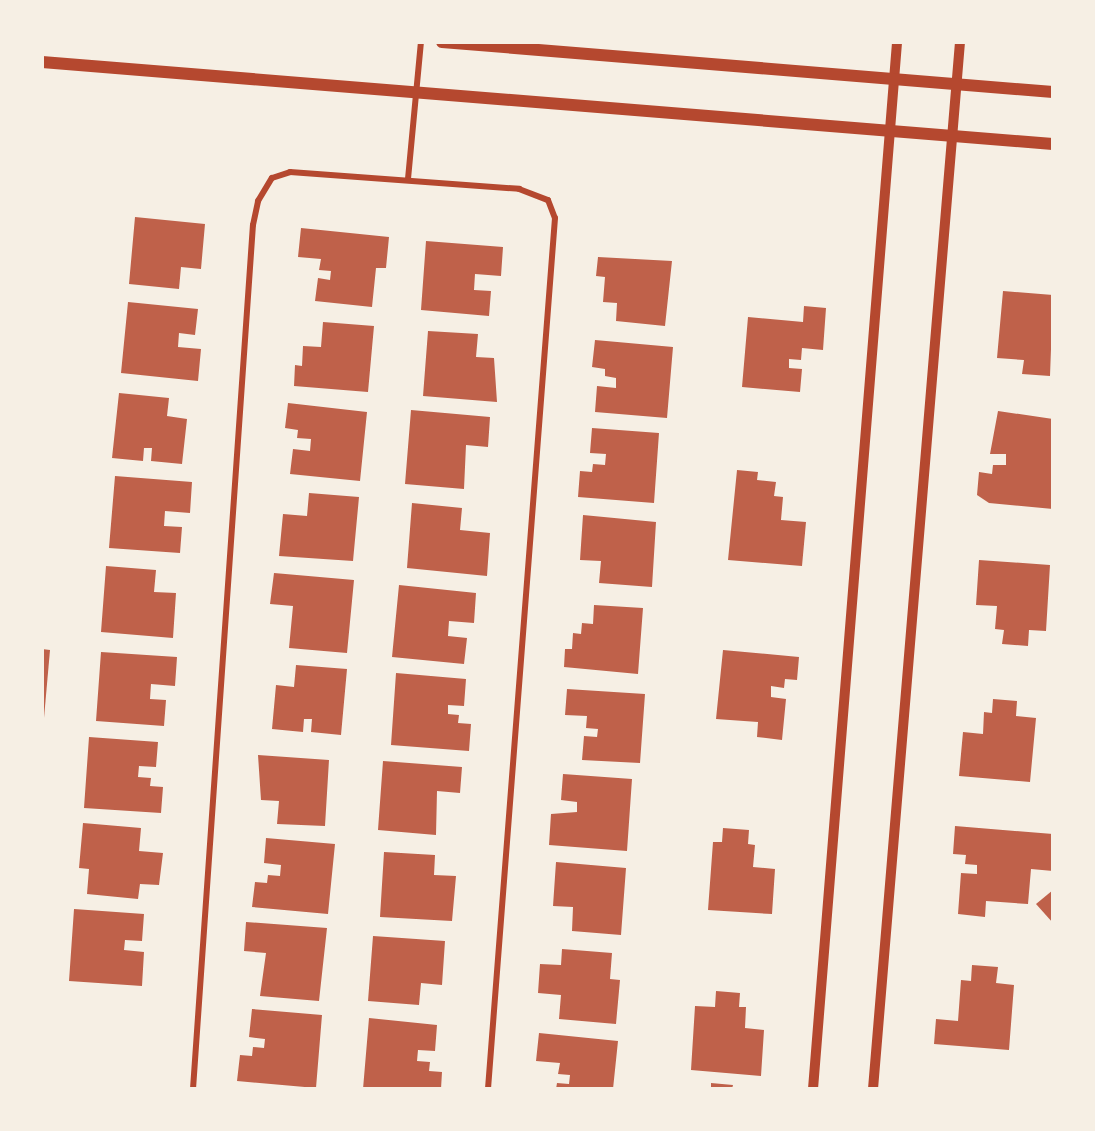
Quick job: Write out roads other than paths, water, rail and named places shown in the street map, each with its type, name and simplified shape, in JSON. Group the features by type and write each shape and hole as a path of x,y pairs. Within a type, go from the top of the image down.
{"main road":[{"path":"442,42 1053,92"},
{"path":"42,62 1053,144"}],"street":[{"path":"408,179 421,42"},
{"path":"813,1089 897,42"},
{"path":"873,1089 960,42"},
{"path":"193,1089 254,225 258,201 272,178 290,172 519,189 548,200 555,218 488,1089"}]}
